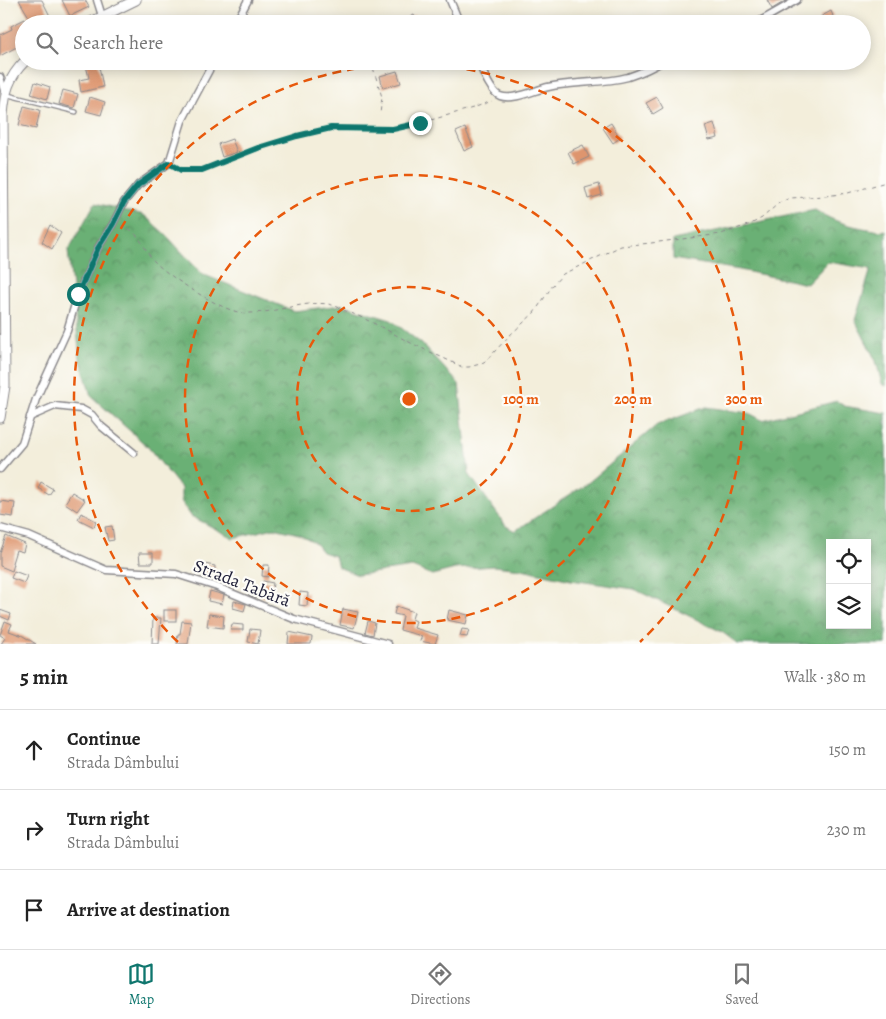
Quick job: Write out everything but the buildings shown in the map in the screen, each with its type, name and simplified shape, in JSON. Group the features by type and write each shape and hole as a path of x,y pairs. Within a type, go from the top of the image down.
{"main road":[{"path":"104,15 136,0"},
{"path":"0,418 5,386 3,170 5,94 18,70"}],"street":[{"path":"97,0 102,15"},
{"path":"240,15 248,0"},
{"path":"450,0 456,15"},
{"path":"771,15 797,0"},
{"path":"0,469 22,443 36,399 67,331 78,294 91,262 124,202 138,185 169,163 182,121 210,70"},
{"path":"483,70 494,92 499,96 528,94 547,87 565,84 611,80 645,70"},
{"path":"0,78 5,94"},
{"path":"30,417 55,406 81,409 92,415 101,426 134,452"},
{"name":"Strada Tabără","path":"0,528 29,536 106,570 176,574 216,586 294,619 388,644"}],"lane":[{"path":"5,94 76,112"}],"path":[{"path":"374,70 382,97 380,114"},
{"path":"169,163 181,170 202,170 258,148 297,136 331,128 393,129 487,104 499,96"},
{"path":"113,224 126,227 134,232 158,266 195,291 233,311 256,312 330,304 373,322 408,342 462,366 469,367 484,362 534,313 563,274 614,248 629,244 721,234 751,224 762,218 778,203 790,198 848,193 886,182"}],"green space":[{"path":"95,203 144,215 167,236 202,274 294,311 342,305 391,320 422,344 459,384 469,474 506,526 515,531 589,482 657,425 706,407 749,413 762,420 837,401 844,406 886,413 886,644 738,644 722,632 634,589 571,580 522,569 493,566 455,569 432,575 412,567 358,575 338,567 335,556 322,552 314,542 299,534 274,528 233,538 191,516 181,501 181,488 148,447 91,396 80,358 68,251"},
{"path":"815,210 831,219 846,224 881,231 886,230 886,386 882,384 876,361 855,320 871,269 828,262 807,284 673,259 673,240"}],"route":[{"path":"78,294 91,262 124,202 138,185 169,163 181,170 202,170 214,167 258,148 331,128 393,129 420,123"}]}
